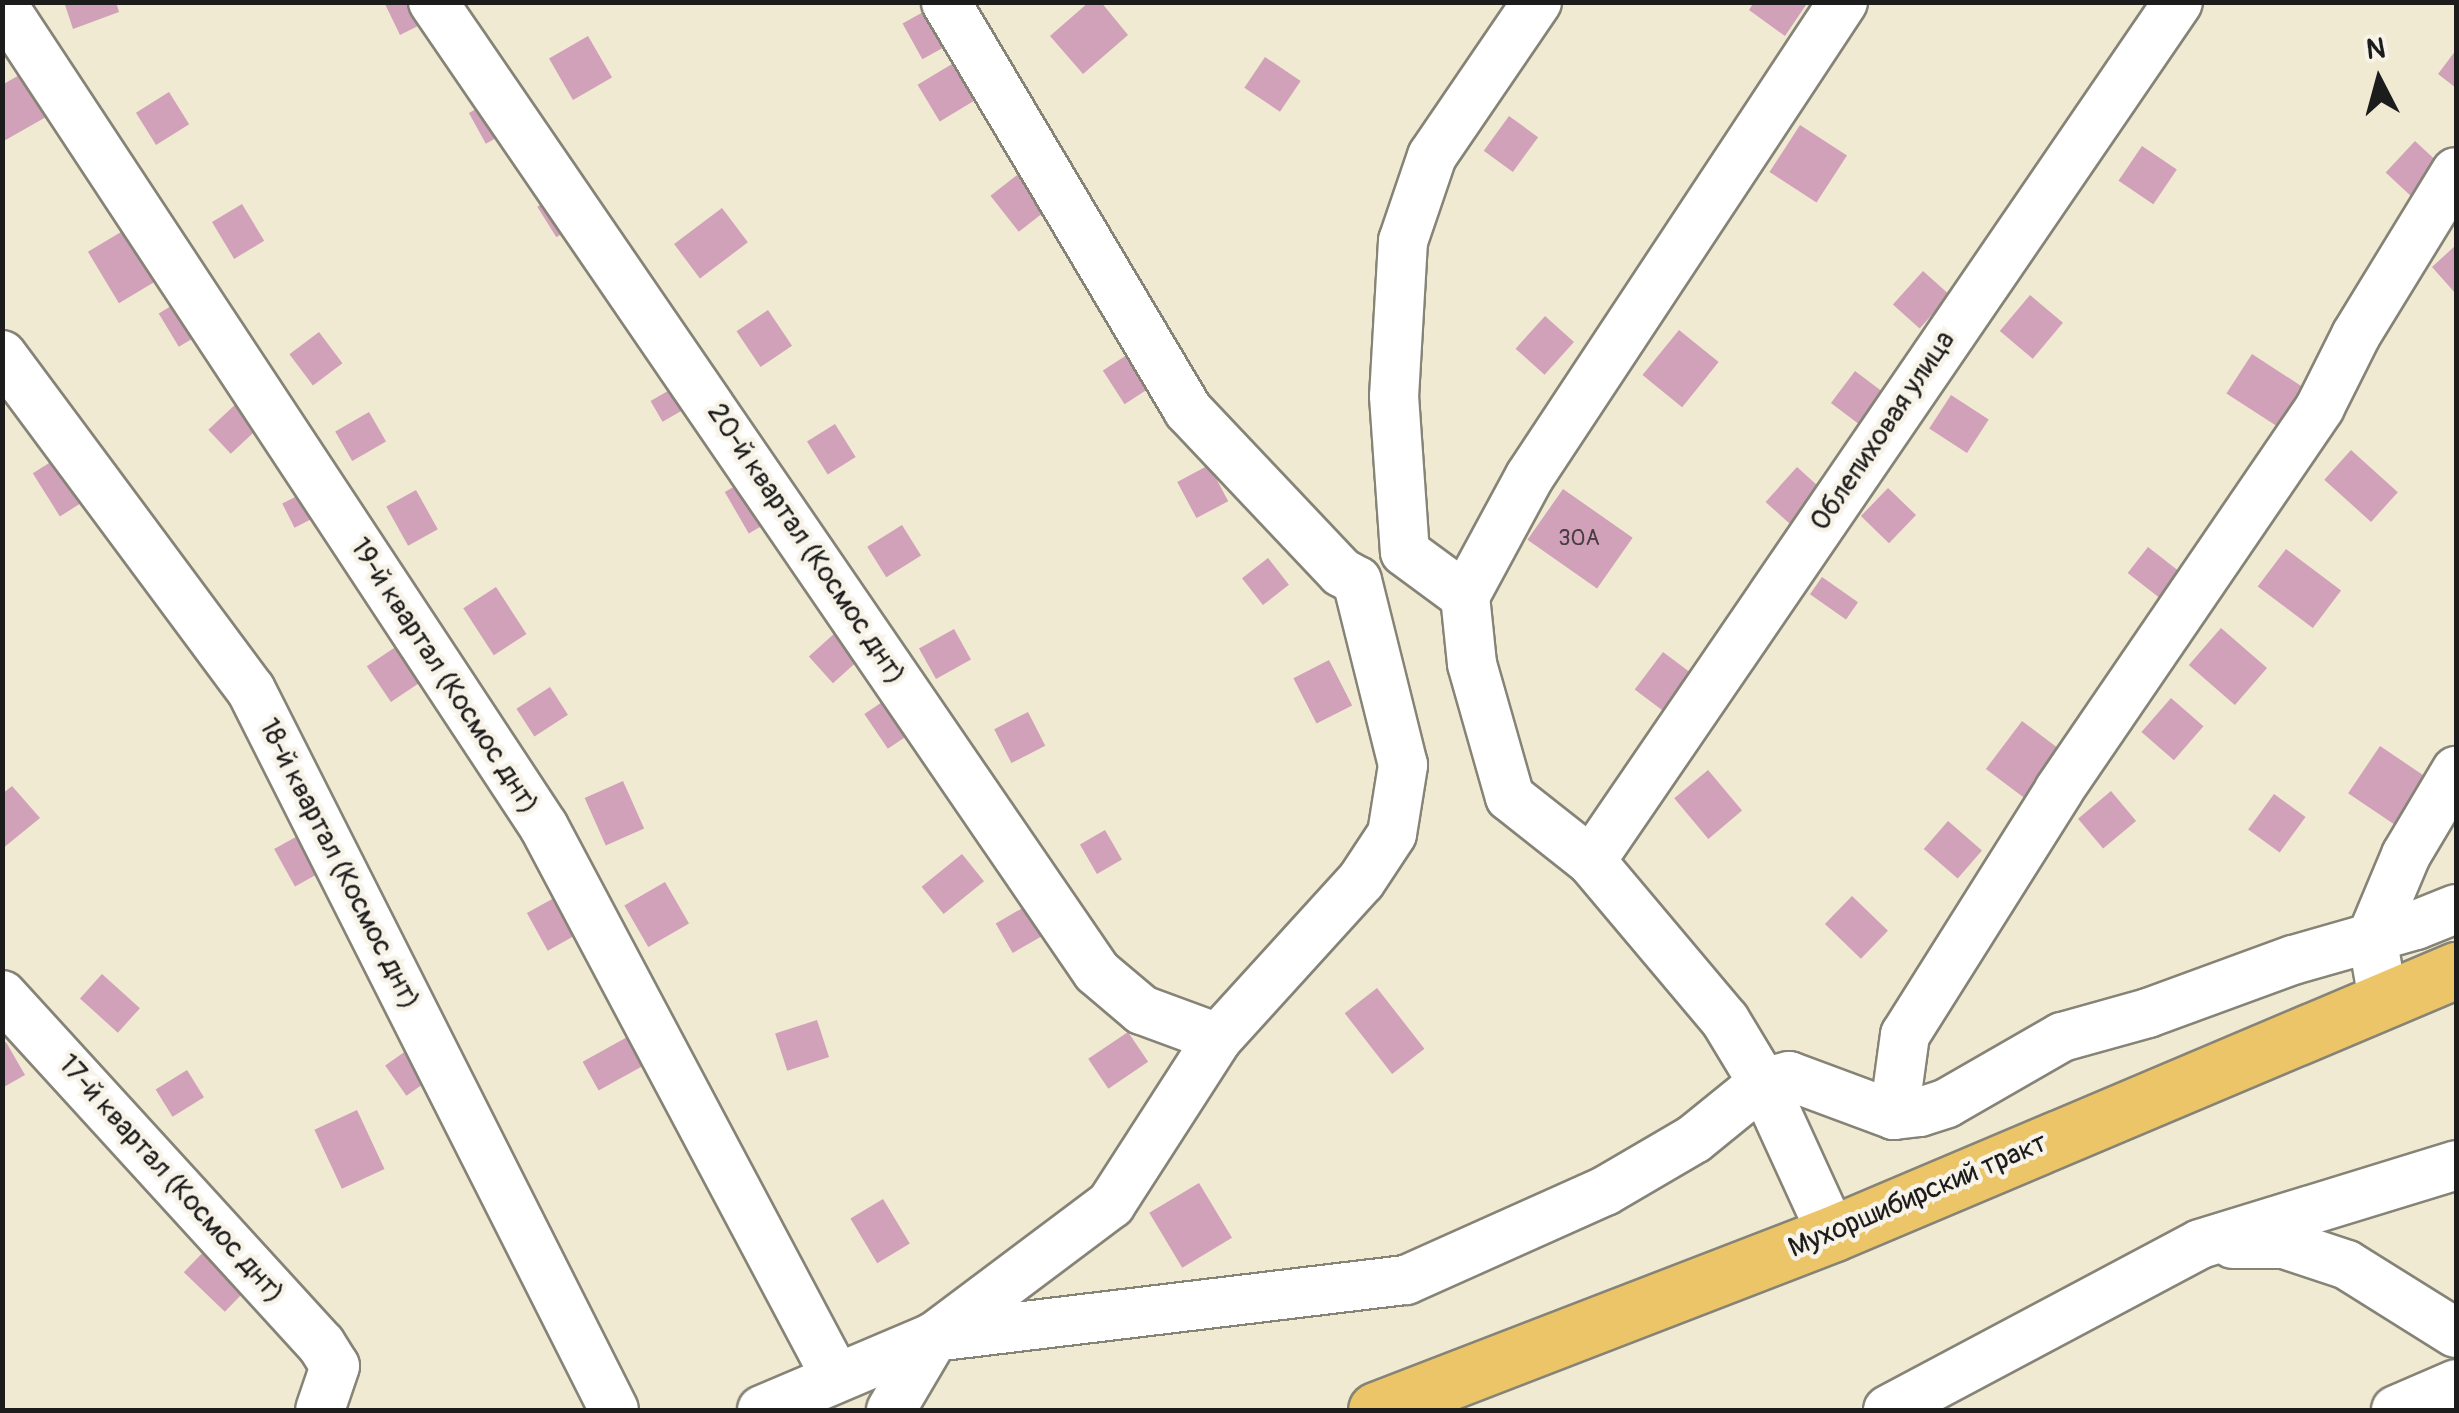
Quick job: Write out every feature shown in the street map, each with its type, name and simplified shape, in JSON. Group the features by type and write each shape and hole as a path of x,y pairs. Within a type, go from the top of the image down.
{"main road":[{"name":"Мухоршибирский тракт","path":"1376,1410 1832,1234 2456,970"}],"street":[{"name":"20-й квартал (Космос днт)","path":"433,2 1097,972 1142,1010 1218,1038"},
{"path":"762,1410 934,1337 1111,1204 1218,1038 1361,881 1392,834 1403,765 1357,581 1342,572 1188,410 946,2"},
{"path":"1404,552 1394,396 1403,241 1432,156 1537,2"},
{"path":"1832,1234 1764,1082 1724,1020 1591,861 1510,797 1472,664 1465,596 1530,476 1843,2"},
{"name":"Облепиховая улица","path":"1591,861 2178,2"},
{"name":"19-й квартал (Космос днт)","path":"2,4 544,827 836,1377"},
{"path":"1894,1115 1905,1036 2059,790 2320,407 2356,335 2456,172"},
{"name":"18-й квартал (Космос днт)","path":"2,354 251,690 614,1410"},
{"path":"1357,581 1404,552"},
{"path":"1404,552 1465,596"},
{"path":"2383,1000 2372,936 2406,855 2456,771"},
{"path":"934,1337 1406,1280 1605,1191 1694,1139 1764,1082 1789,1076 1894,1115 1947,1103 2062,1037 2148,1013 2292,960 2456,909"},
{"name":"17-й квартал (Космос днт)","path":"2,995 321,1344 335,1366 320,1410"},
{"path":"1888,1410 2200,1244 2456,1165"},
{"path":"2200,1244 2284,1244 2347,1265 2456,1333"},
{"path":"891,1410 934,1337"},
{"path":"2396,1410 2456,1384"}],"building":[{"path":"64,2 116,2 119,12 73,29"},
{"path":"384,2 427,2 434,18 400,35"},
{"path":"1089,2 1101,2 1128,35 1083,74 1050,36"},
{"path":"1754,2 1808,2 1785,36 1749,10"},
{"path":"934,6 954,42 922,59 903,23"},
{"path":"588,36 612,78 573,100 549,59"},
{"path":"2456,50 2456,88 2438,74"},
{"path":"1265,57 1301,81 1280,112 1244,88"},
{"path":"957,61 979,98 940,122 918,85"},
{"path":"21,74 46,117 2,142 2,85"},
{"path":"169,92 189,124 156,145 136,113"},
{"path":"496,98 513,129 486,144 469,113"},
{"path":"1509,116 1538,137 1513,172 1484,151"},
{"path":"1800,125 1847,155 1816,202 1770,172"},
{"path":"2415,141 2447,171 2418,202 2386,172"},
{"path":"2142,146 2177,169 2153,204 2119,181"},
{"path":"1022,171 1050,207 1019,232 990,196"},
{"path":"561,192 580,223 556,237 537,207"},
{"path":"242,204 264,241 234,259 212,222"},
{"path":"722,208 748,242 700,278 674,244"},
{"path":"136,223 167,274 119,303 88,252"},
{"path":"2456,245 2456,294 2432,267"},
{"path":"1923,271 1950,295 1920,329 1893,304"},
{"path":"2030,295 2063,323 2033,359 2000,331"},
{"path":"181,300 201,333 179,347 159,313"},
{"path":"768,310 792,346 761,367 736,331"},
{"path":"1545,316 1574,342 1545,375 1516,349"},
{"path":"1679,330 1719,362 1682,407 1642,375"},
{"path":"319,332 342,363 313,385 289,354"},
{"path":"1133,351 1155,385 1125,404 1103,371"},
{"path":"2252,354 2312,393 2286,432 2226,393"},
{"path":"1855,371 1886,394 1862,426 1831,403"},
{"path":"680,384 692,405 663,422 651,401"},
{"path":"1951,395 1989,420 1967,453 1929,429"},
{"path":"239,401 262,425 231,454 208,430"},
{"path":"369,412 386,441 352,461 335,432"},
{"path":"835,424 856,457 828,475 807,441"},
{"path":"2351,450 2398,492 2371,522 2324,480"},
{"path":"65,453 92,496 60,516 33,473"},
{"path":"1209,465 1228,501 1196,518 1177,482"},
{"path":"1797,467 1825,492 1794,527 1766,502"},
{"path":"749,478 773,520 749,534 725,492"},
{"path":"1888,488 1916,515 1889,543 1861,516"},
{"path":"1563,489 1633,538 1597,589 1527,540"},
{"path":"309,490 321,514 295,528 282,504"},
{"path":"416,490 438,529 408,546 386,506"},
{"path":"902,525 921,556 886,577 867,547"},
{"path":"2148,547 2180,572 2160,598 2128,573"},
{"path":"2286,549 2341,591 2313,628 2258,587"},
{"path":"1268,558 1289,585 1263,605 1242,578"},
{"path":"1822,577 1858,602 1846,619 1810,594"},
{"path":"496,587 526,634 494,655 463,608"},
{"path":"846,623 870,650 833,683 809,656"},
{"path":"2221,628 2267,668 2235,705 2189,665"},
{"path":"954,629 971,660 936,679 919,648"},
{"path":"400,644 424,680 391,702 367,666"},
{"path":"1663,652 1691,673 1663,711 1635,690"},
{"path":"1329,660 1352,705 1317,724 1293,678"},
{"path":"550,687 568,715 534,736 516,709"},
{"path":"900,690 923,725 888,749 864,714"},
{"path":"2171,698 2203,726 2174,760 2141,732"},
{"path":"1028,712 1045,746 1011,763 994,729"},
{"path":"2022,721 2069,757 2033,804 1986,769"},
{"path":"2380,746 2432,781 2400,828 2348,793"},
{"path":"1708,770 1742,811 1708,839 1674,798"},
{"path":"623,781 644,829 606,846 585,798"},
{"path":"12,786 40,818 2,849 2,794"},
{"path":"2111,791 2136,821 2103,849 2078,819"},
{"path":"2274,794 2306,817 2280,853 2248,830"},
{"path":"1948,821 1982,851 1958,878 1924,849"},
{"path":"1105,830 1122,859 1097,874 1080,845"},
{"path":"303,833 324,871 295,887 274,849"},
{"path":"962,854 984,881 944,914 922,887"},
{"path":"665,882 689,924 648,947 624,906"},
{"path":"1852,896 1888,931 1861,959 1825,924"},
{"path":"554,898 575,936 548,951 527,913"},
{"path":"1026,906 1043,935 1013,953 996,923"},
{"path":"102,974 140,1008 118,1033 80,999"},
{"path":"1377,988 1424,1049 1392,1074 1345,1013"},
{"path":"817,1020 829,1057 787,1071 775,1034"},
{"path":"1128,1032 1148,1062 1108,1089 1088,1059"},
{"path":"629,1036 645,1065 599,1091 583,1062"},
{"path":"6,1042 25,1075 2,1088 2,1044"},
{"path":"413,1046 434,1076 406,1096 385,1066"},
{"path":"187,1070 204,1097 173,1117 156,1090"},
{"path":"357,1110 384,1169 342,1189 314,1130"},
{"path":"1199,1183 1232,1238 1182,1268 1149,1213"},
{"path":"883,1199 910,1244 877,1263 850,1219"},
{"path":"213,1242 254,1282 225,1312 184,1272"}]}
